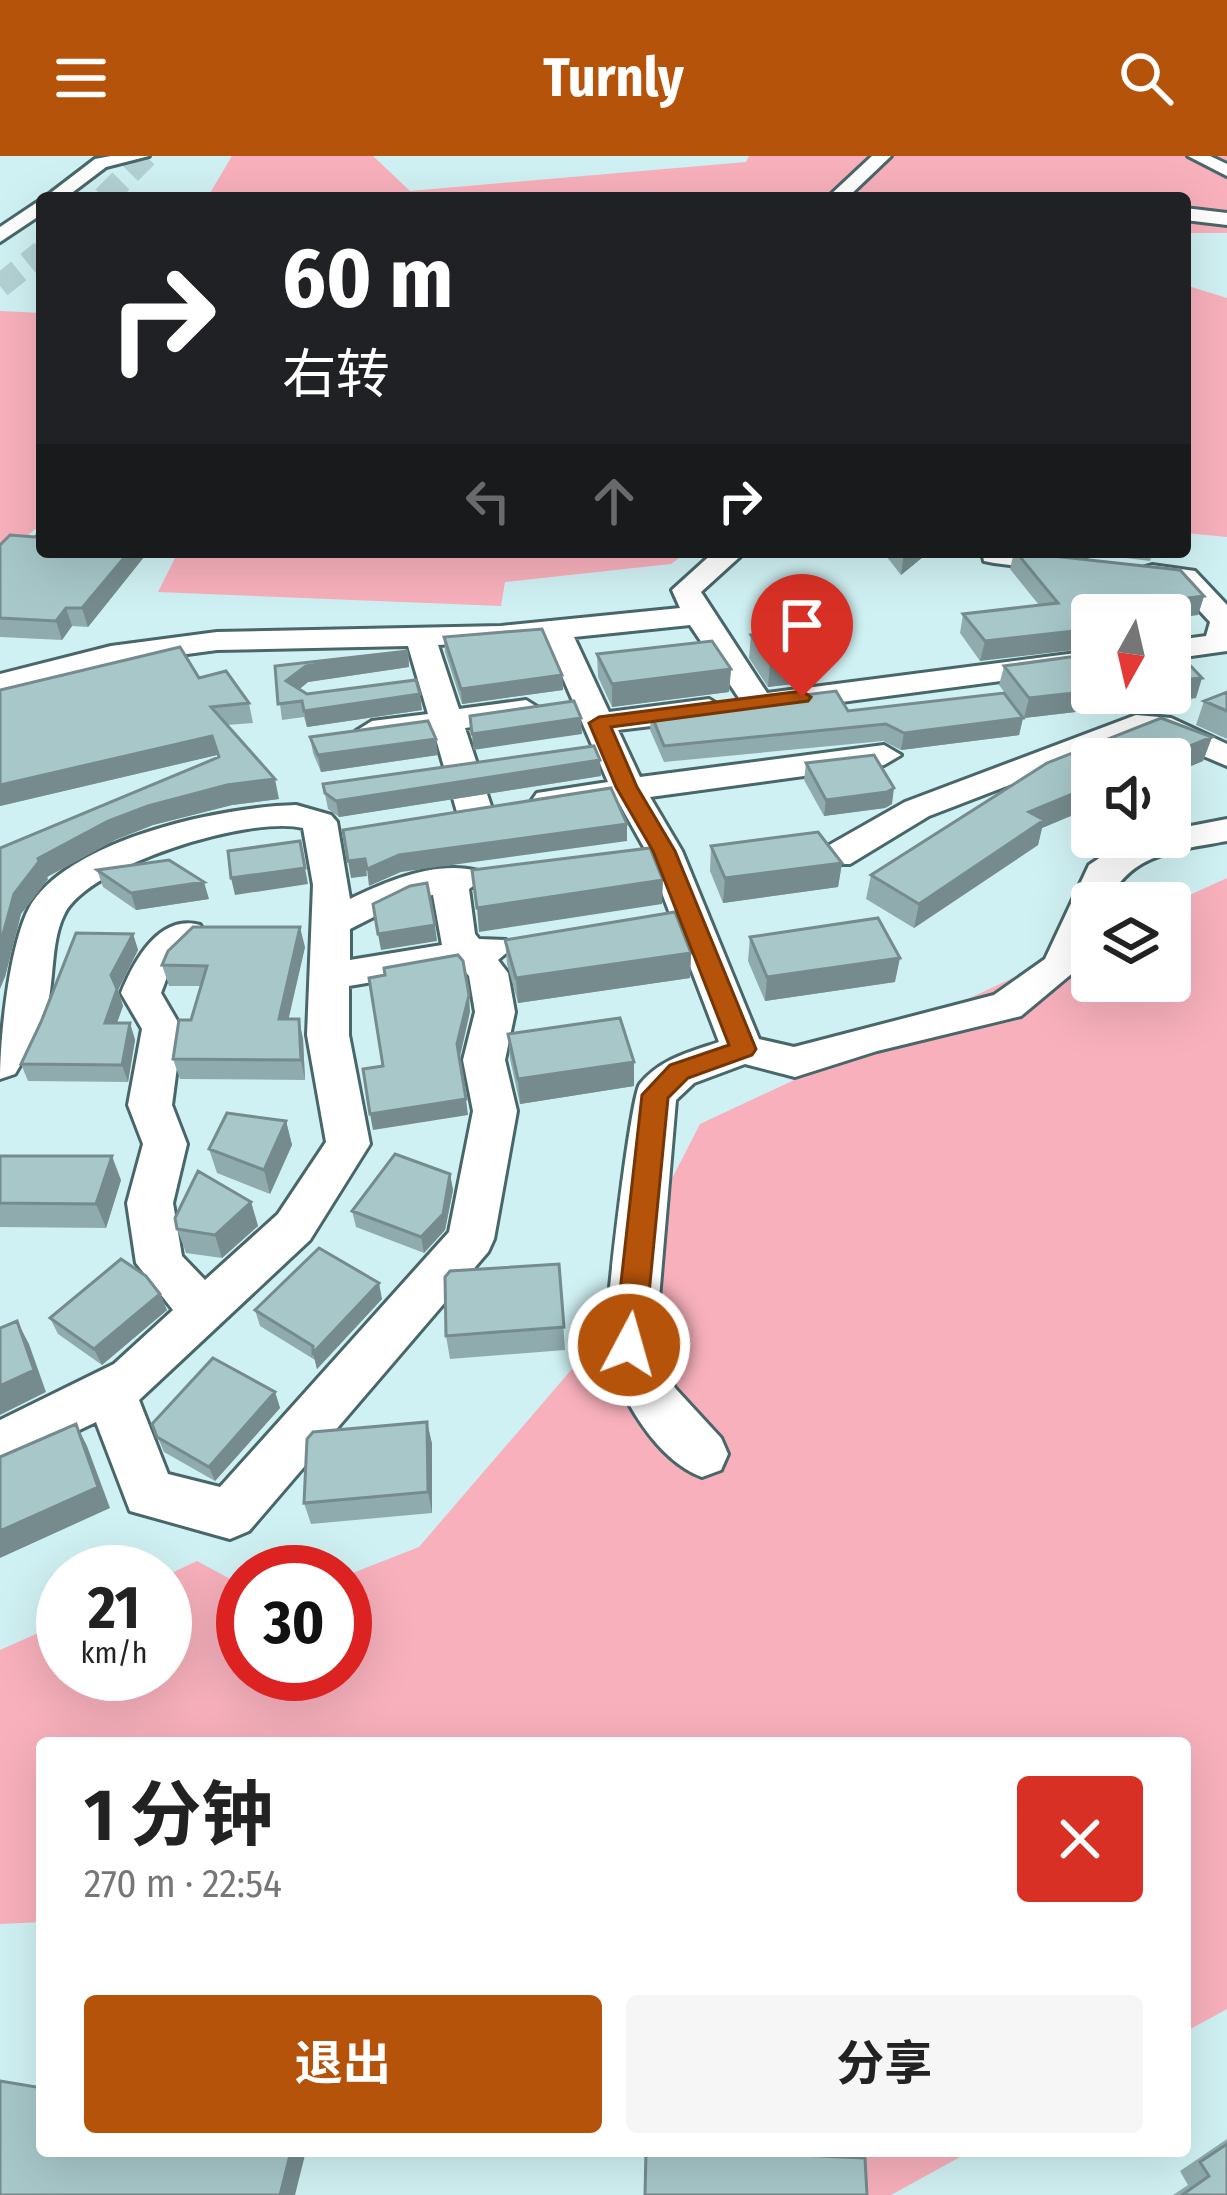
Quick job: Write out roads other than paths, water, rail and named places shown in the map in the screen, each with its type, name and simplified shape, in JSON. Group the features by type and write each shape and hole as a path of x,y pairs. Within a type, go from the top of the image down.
{"street":[{"path":"60,192 101,163 140,156"},
{"path":"843,192 882,156"},
{"path":"1197,156 1227,171"},
{"path":"0,236 36,209"},
{"path":"1191,215 1227,219"},
{"path":"724,558 686,590 758,703"},
{"path":"1019,558 1185,578 1225,621 1219,644 1191,647"},
{"path":"0,684 111,655 217,641 420,637 698,615"},
{"path":"556,629 626,787 664,851 743,1049"},
{"path":"420,637 446,721 449,768 475,812"},
{"path":"336,736 446,721 599,723 1071,663"},
{"path":"392,686 434,680"},
{"path":"845,692 917,808"},
{"path":"1149,714 1159,725 1227,756"},
{"path":"567,751 599,723"},
{"path":"837,856 917,808 1136,725 1159,725"},
{"path":"431,818 626,787 884,755"},
{"path":"449,768 503,760"},
{"path":"0,1064 25,1011 48,906 75,879 168,839 276,812 307,814 319,822 332,885 328,1035 348,1144 294,1227 132,1379 0,1445"},
{"path":"321,835 365,828"},
{"path":"702,1454 656,1403 629,1345 655,1095 679,1072 743,1049 795,1062 1007,1006 1060,966 1102,873 1142,847 1227,830"},
{"path":"616,858 664,851"},
{"path":"331,923 402,888 498,875"},
{"path":"110,1390 149,1495 230,1514 471,1239 495,1111 484,1060 495,1012 488,973 456,937 450,881"},
{"path":"646,925 690,917"},
{"path":"186,934 153,963 141,993 162,1029 150,1105 165,1144 150,1203 160,1263 204,1311"},
{"path":"329,976 536,942"}],"tunnel":[{"path":"110,192 146,156"},
{"path":"0,286 36,257"}]}
